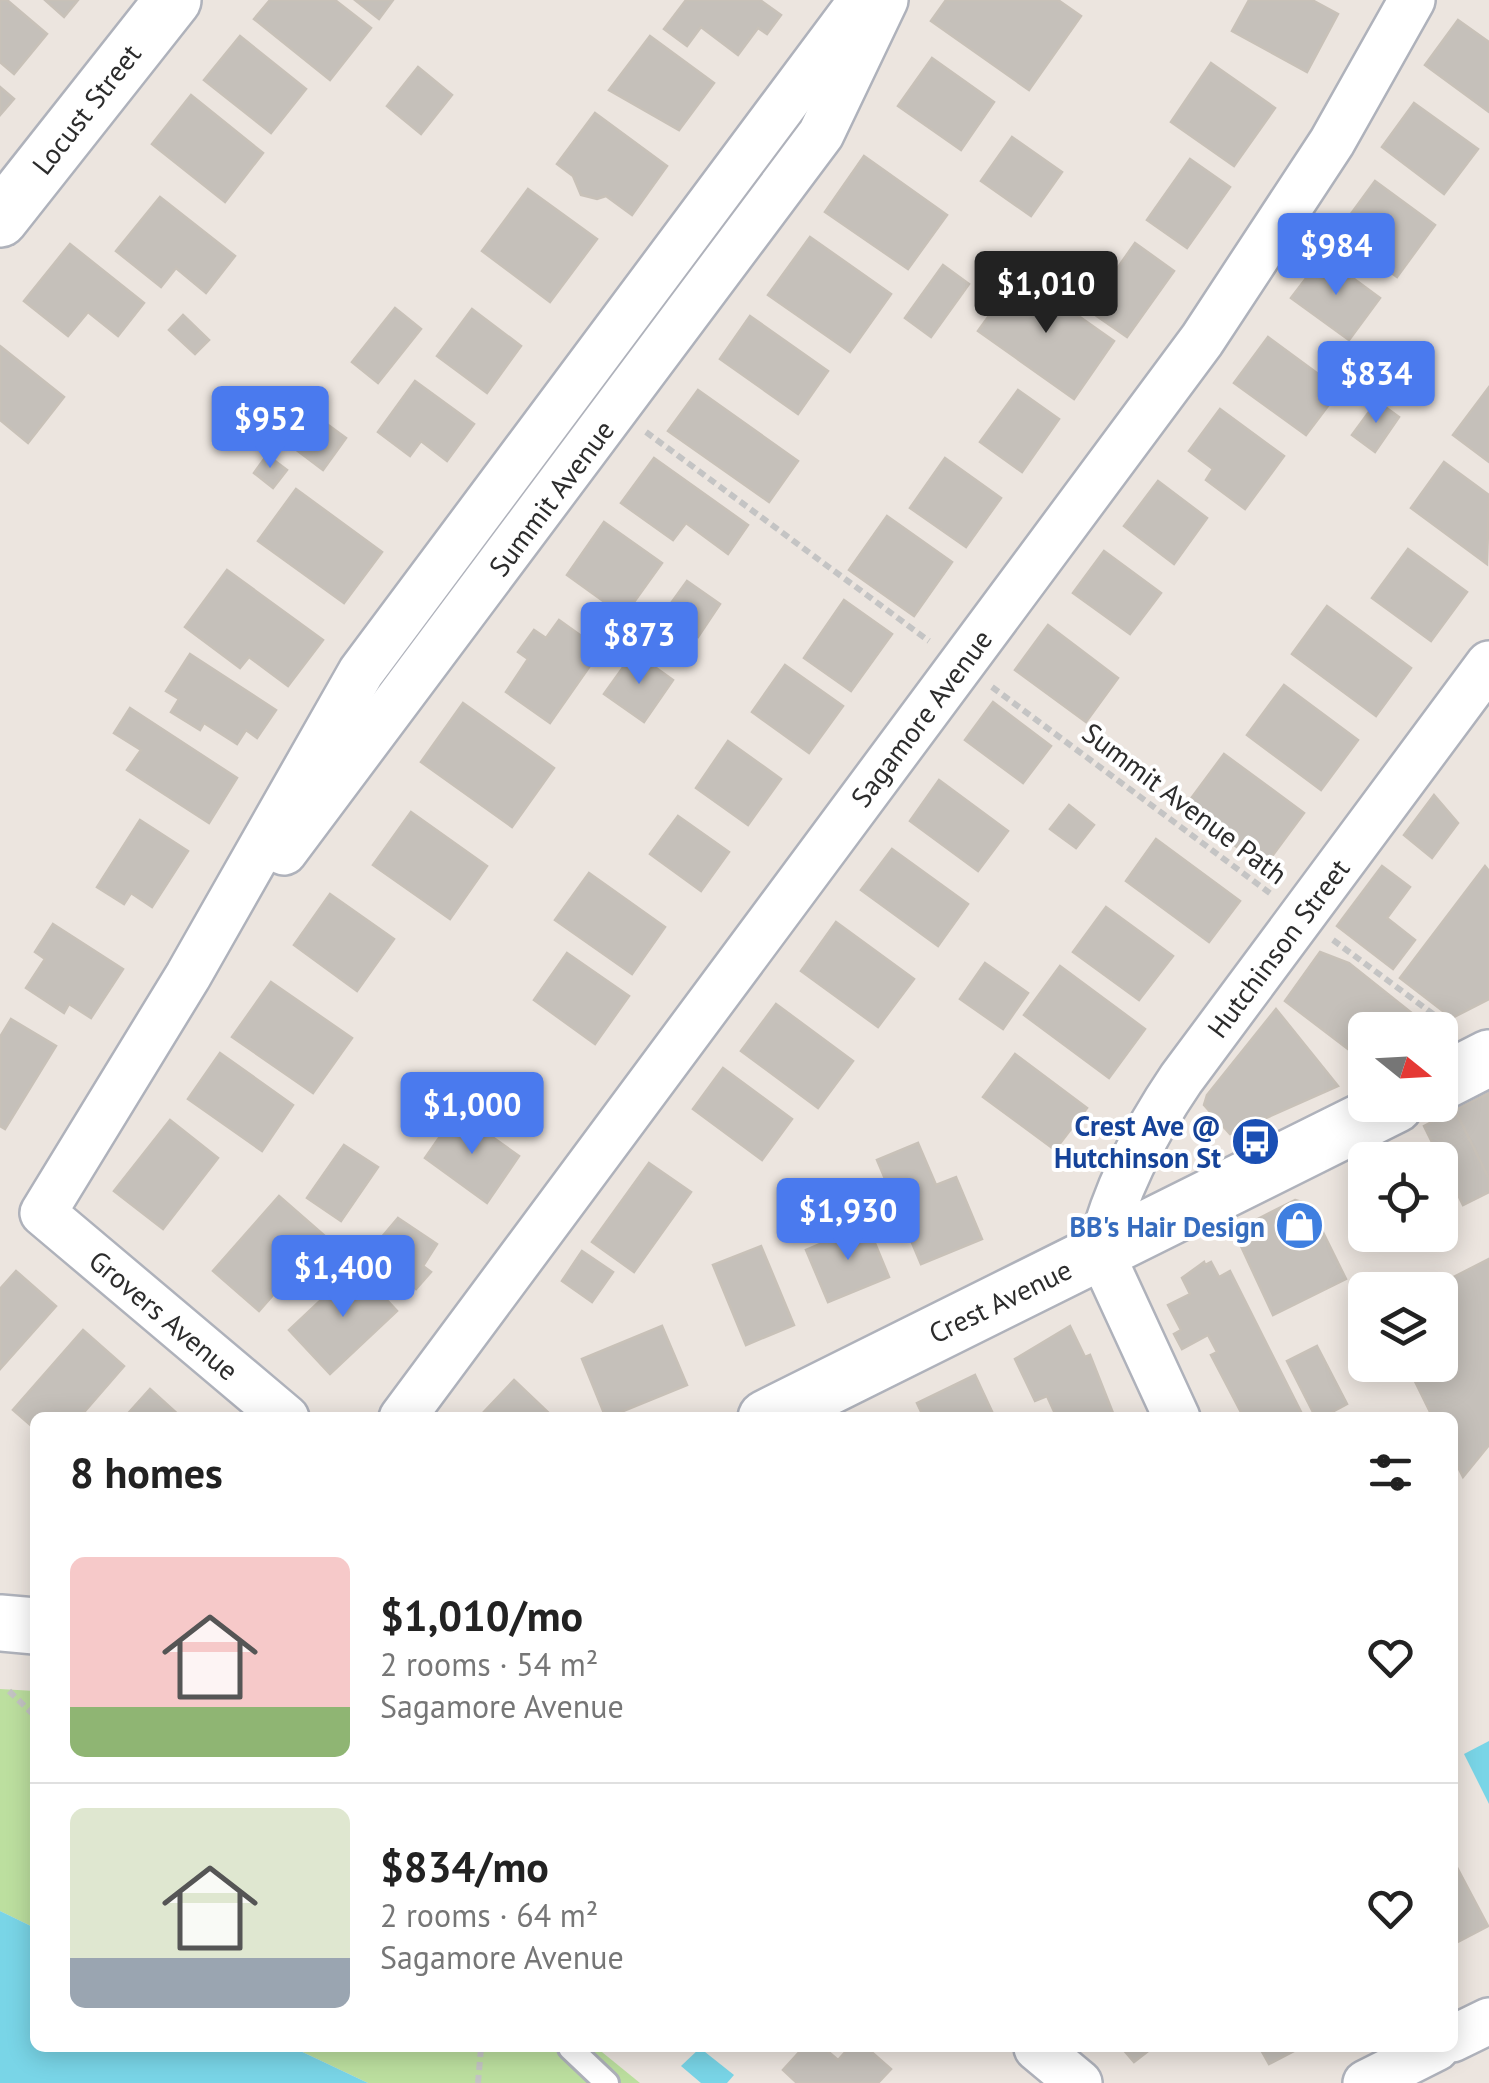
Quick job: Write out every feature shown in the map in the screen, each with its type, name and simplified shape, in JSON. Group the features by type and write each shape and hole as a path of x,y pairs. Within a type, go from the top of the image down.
{"main road":[{"name":"Locust Street","path":"0,218 173,0"},
{"name":"Crest Avenue","path":"790,1412 833,1401 1100,1251 1361,1122"},
{"path":"0,1623 30,1626"}],"street":[{"name":"Summit Avenue","path":"42,1213 188,976 361,672 862,0"},
{"name":"Summit Avenue","path":"188,976 393,712 821,134 884,0"},
{"name":"Sagamore Avenue","path":"406,1412 1202,340 1332,142 1412,0"},
{"name":"Hutchinson Street","path":"1100,1251 1127,1173 1168,1098 1489,664"},
{"name":"Grovers Avenue","path":"42,1213 279,1412"},
{"path":"1100,1251 1174,1412"},
{"path":"1458,2036 1489,2021"},
{"path":"1041,2052 1079,2083"},
{"path":"1366,2083 1428,2052"}],"lane":[{"path":"574,2052 607,2083"}],"path":[{"path":"616,410 913,629"},
{"name":"Summit Avenue Path","path":"1000,693 1472,1045"},
{"path":"8,1691 30,1711"},
{"path":"478,2083 480,2052"}],"green space":[{"path":"0,1689 30,1691 30,1926 0,1911"},
{"path":"302,2052 602,2052 640,2083 368,2083"}],"water":[{"path":"1489,1741 1489,1804 1464,1754"},
{"path":"0,1911 30,1926 30,2052 302,2052 368,2083 0,2083"},
{"path":"696,2052 705,2052 734,2075 727,2083 701,2083 681,2066"}],"building":[{"path":"0,0 7,0 47,34 14,74 0,62"},
{"path":"45,0 78,0 64,17"},
{"path":"270,0 335,0 371,28 330,80 254,19"},
{"path":"355,0 393,0 379,19"},
{"path":"686,0 760,0 781,15 767,34 758,28 738,55 701,27 687,46 664,29"},
{"path":"946,0 1058,0 1081,16 1029,90 931,21"},
{"path":"1249,0 1312,0 1338,14 1307,72 1232,31"},
{"path":"1458,20 1489,42 1489,112 1425,65"},
{"path":"240,36 306,89 271,133 204,80"},
{"path":"650,36 714,83 679,130 609,90"},
{"path":"932,58 994,102 961,150 898,106"},
{"path":"1211,63 1275,108 1234,166 1171,122"},
{"path":"418,67 452,95 421,134 387,106"},
{"path":"0,87 14,99 0,115"},
{"path":"191,95 263,153 225,202 152,144"},
{"path":"1414,103 1478,149 1444,194 1382,147"},
{"path":"595,113 667,166 632,215 606,196 597,199 581,195 573,176 557,164"},
{"path":"1012,137 1062,172 1031,216 981,181"},
{"path":"864,156 947,215 908,269 825,212"},
{"path":"1190,159 1230,187 1187,248 1147,220"},
{"path":"1375,181 1435,225 1397,277 1337,233"},
{"path":"528,189 597,239 550,302 482,251"},
{"path":"160,197 235,256 206,293 176,268 161,287 116,251"},
{"path":"810,237 891,294 850,352 768,295"},
{"path":"1135,243 1174,271 1127,337 1088,310"},
{"path":"70,244 144,303 118,336 88,312 68,336 24,301"},
{"path":"1323,256 1380,298 1349,340 1291,298"},
{"path":"943,265 969,284 931,337 905,318"},
{"path":"1019,274 1114,341 1074,399 978,331"},
{"path":"395,308 421,329 378,383 352,362"},
{"path":"472,309 521,346 487,393 437,356"},
{"path":"183,315 209,340 195,354 169,330"},
{"path":"750,316 828,371 798,414 720,359"},
{"path":"1268,337 1340,390 1306,435 1234,383"},
{"path":"0,346 64,397 28,443 0,420"},
{"path":"415,381 474,424 447,461 421,441 410,456 378,432"},
{"path":"1489,387 1489,462 1453,435"},
{"path":"698,390 798,461 769,502 668,431"},
{"path":"1018,390 1059,419 1022,472 980,442"},
{"path":"1377,401 1399,417 1375,452 1352,435"},
{"path":"305,408 346,438 323,470 282,439"},
{"path":"1220,409 1284,456 1245,509 1206,480 1213,469 1189,451"},
{"path":"267,455 287,470 273,488 254,473"},
{"path":"654,458 748,525 728,554 686,523 673,540 621,503"},
{"path":"945,458 1001,498 966,547 910,508"},
{"path":"1444,462 1489,495 1487,564 1411,508"},
{"path":"1158,481 1207,518 1174,564 1124,526"},
{"path":"296,489 382,552 344,603 258,541"},
{"path":"887,516 952,562 914,616 849,570"},
{"path":"604,522 662,563 624,616 567,575"},
{"path":"1408,549 1467,592 1431,641 1372,598"},
{"path":"1104,551 1161,593 1130,634 1073,593"},
{"path":"227,570 323,640 288,686 249,657 240,668 185,627"},
{"path":"687,581 720,604 698,637 664,613"},
{"path":"844,600 892,634 851,691 804,658"},
{"path":"1327,606 1411,668 1376,716 1292,654"},
{"path":"559,620 601,650 550,723 506,692 528,659 518,652 534,630 546,638"},
{"path":"1048,625 1118,678 1086,722 1015,670"},
{"path":"634,652 673,680 644,722 604,694"},
{"path":"190,654 276,710 257,738 246,730 237,744 204,723 200,730 171,712 179,699 166,691"},
{"path":"785,665 843,706 809,753 752,712"},
{"path":"1284,685 1358,740 1321,790 1247,735"},
{"path":"993,702 1051,746 1023,783 965,740"},
{"path":"463,703 554,768 512,827 421,762"},
{"path":"130,708 237,778 209,823 127,770 141,750 114,733"},
{"path":"728,741 781,779 748,825 696,788"},
{"path":"1224,754 1304,813 1264,867 1184,808"},
{"path":"939,780 1008,831 978,871 910,821"},
{"path":"1434,795 1458,823 1432,858 1404,835"},
{"path":"1069,805 1094,825 1076,848 1050,829"},
{"path":"411,812 487,866 450,919 373,865"},
{"path":"678,816 729,852 701,891 650,854"},
{"path":"140,820 188,851 152,907 131,893 124,904 97,887"},
{"path":"1156,839 1240,901 1209,942 1126,881"},
{"path":"892,849 968,904 938,946 861,890"},
{"path":"1382,866 1410,887 1387,918 1415,940 1393,969 1337,926"},
{"path":"1485,866 1489,871 1489,999 1458,1015 1444,1012 1400,978"},
{"path":"589,873 665,927 632,974 555,920"},
{"path":"330,894 394,939 357,991 294,945"},
{"path":"1106,907 1173,956 1139,1000 1073,952"},
{"path":"836,922 914,979 878,1027 801,971"},
{"path":"53,924 123,969 91,1018 69,1004 64,1013 26,988 45,959 35,952"},
{"path":"1320,952 1349,963 1410,1012 1348,1012 1348,1049 1285,1001"},
{"path":"567,953 629,996 595,1044 534,1000"},
{"path":"985,963 1028,993 1003,1029 960,999"},
{"path":"1060,966 1145,1029 1109,1078 1024,1015"},
{"path":"271,982 352,1038 313,1093 232,1037"},
{"path":"776,1004 853,1061 818,1108 741,1051"},
{"path":"1276,1009 1338,1086 1230,1134 1204,1105 1207,1095"},
{"path":"11,1019 56,1046 5,1129 0,1126 0,1037"},
{"path":"220,1053 293,1105 262,1151 188,1099"},
{"path":"1015,1054 1087,1108 1055,1150 983,1097"},
{"path":"723,1068 792,1119 762,1160 693,1109"},
{"path":"1489,1093 1489,1179 1458,1116 1458,1108"},
{"path":"457,1112 519,1156 487,1203 425,1158"},
{"path":"1458,1116 1489,1179 1489,1192 1463,1205 1458,1195 1458,1142 1432,1142 1424,1126 1432,1122 1458,1122"},
{"path":"170,1120 218,1158 163,1229 114,1191"},
{"path":"918,1143 936,1185 956,1177 982,1239 921,1264 877,1160"},
{"path":"344,1145 378,1167 341,1221 307,1198"},
{"path":"649,1163 691,1192 634,1272 592,1242"},
{"path":"279,1196 325,1236 259,1311 213,1271"},
{"path":"1295,1200 1309,1204 1346,1279 1273,1315 1239,1242 1244,1226"},
{"path":"398,1218 437,1244 423,1266 431,1272 416,1289 370,1251"},
{"path":"867,1224 889,1277 828,1302 806,1250"},
{"path":"761,1246 794,1325 746,1345 713,1265"},
{"path":"582,1251 613,1272 592,1302 562,1281"},
{"path":"1489,1259 1489,1445 1463,1477 1458,1467 1458,1412 1430,1412 1415,1382 1458,1382 1458,1275"},
{"path":"1204,1262 1211,1262 1219,1277 1230,1271 1301,1412 1241,1412 1211,1355 1217,1352 1208,1335 1182,1349 1174,1334 1181,1330 1168,1305 1190,1294 1182,1278"},
{"path":"356,1267 397,1311 330,1374 289,1330"},
{"path":"16,1271 56,1306 0,1369 0,1289"},
{"path":"662,1326 687,1385 621,1412 604,1412 582,1359"},
{"path":"1070,1326 1085,1357 1090,1355 1113,1412 1054,1412 1047,1396 1035,1401 1015,1359"},
{"path":"83,1330 124,1366 84,1412 30,1412 30,1425 13,1410"},
{"path":"1317,1346 1347,1404 1332,1412 1313,1412 1287,1361"},
{"path":"975,1375 992,1412 921,1412 917,1403"},
{"path":"514,1380 548,1412 484,1412"},
{"path":"150,1389 175,1412 129,1412"},
{"path":"1458,1869 1488,1926 1458,1942"},
{"path":"799,2052 829,2052 838,2060 845,2052 872,2052 891,2069 878,2083 797,2083 783,2070"},
{"path":"1125,2052 1147,2052 1134,2062"},
{"path":"1262,2052 1292,2052 1269,2064"}],"place":[{"name":"Crest Ave @ Hutchinson St","path":"1256,1141"},
{"name":"BB's Hair Design","path":"1300,1226"}]}
